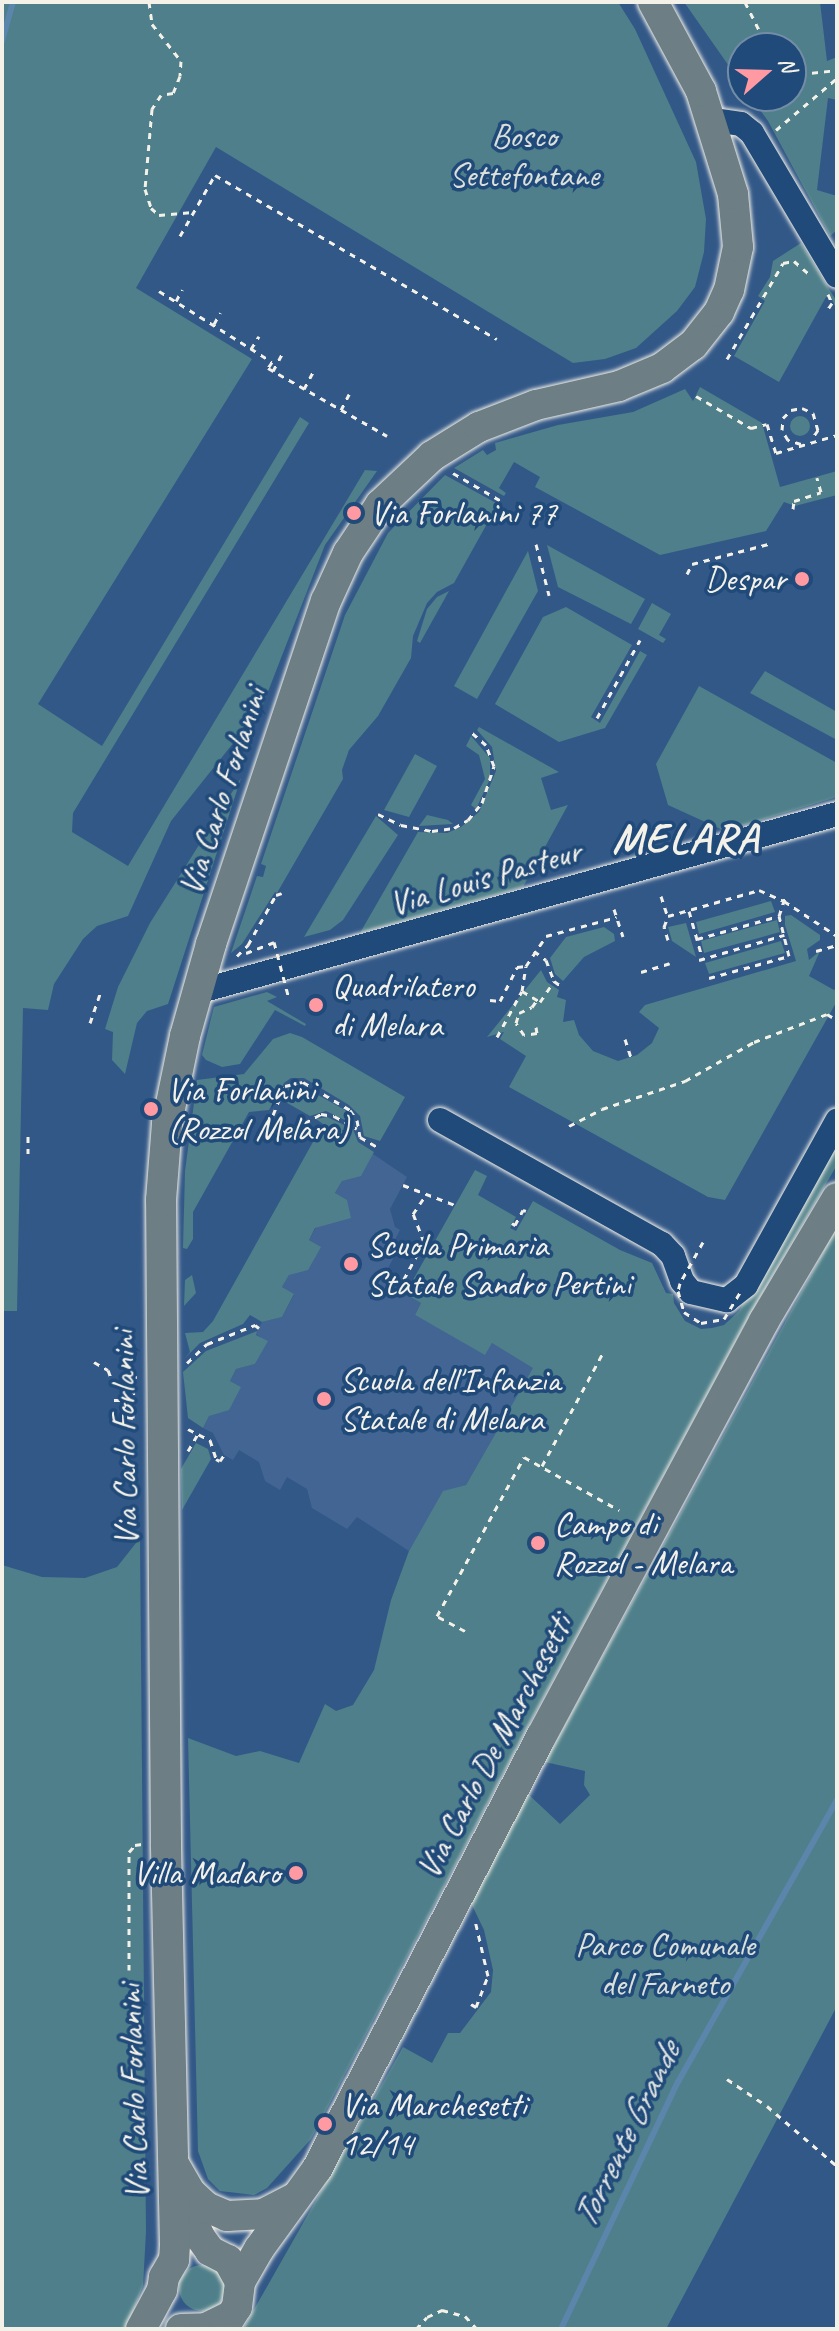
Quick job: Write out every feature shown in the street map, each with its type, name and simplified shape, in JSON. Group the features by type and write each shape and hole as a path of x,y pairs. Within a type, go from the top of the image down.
{"main road":[{"name":"Via Carlo Forlanini","path":"141,2329 174,2260 166,1844 161,1200 167,1123 197,992 326,601 348,553 380,505 432,456 479,427 536,405 619,386 662,368 693,345 719,312 729,290 738,247 734,198 713,120 687,61 653,2"},
{"name":"Via Carlo De Marchesetti","path":"226,2323 237,2307 240,2282 259,2249 317,2169 464,1882 756,1335 837,1198"},
{"path":"170,2159 190,2192 206,2207 227,2216 263,2214 299,2194"},
{"path":"170,2159 184,2203 210,2251 228,2260 240,2282"},
{"path":"174,2260 191,2251 210,2251 256,2228 299,2194"},
{"path":"162,2290 172,2314 185,2328 206,2328 226,2323"}],"street":[{"path":"713,120 741,124 752,133 829,281"},
{"name":"Via Louis Pasteur","path":"197,992 837,814"},
{"path":"440,1120 662,1244 691,1292 700,1297 727,1300 741,1291 837,1121"}],"path":[{"path":"149,2 152,24 181,61 180,76 173,93 161,95 152,109 145,189 151,208 159,215 194,212"},
{"path":"745,2 760,32"},
{"path":"807,73 837,70"},
{"path":"770,135 837,78"},
{"path":"180,236 215,175 497,339"},
{"path":"727,359 783,263 794,261 812,278"},
{"path":"828,309 832,303 829,281"},
{"path":"176,302 182,290"},
{"path":"159,291 272,362 268,368 387,436"},
{"path":"214,325 220,313"},
{"path":"251,349 259,336"},
{"path":"273,371 282,354"},
{"path":"304,389 313,372"},
{"path":"341,410 349,394"},
{"path":"696,396 751,428 767,424 776,453 837,435"},
{"path":"796,408 813,413 818,424 815,436 805,444 788,440 782,430 783,418 796,408"},
{"path":"805,444 809,452"},
{"path":"446,469 503,502"},
{"path":"793,509 794,501 821,492 817,478"},
{"path":"687,574 692,564 772,543"},
{"path":"536,544 549,595"},
{"path":"597,718 640,640"},
{"path":"378,814 401,825 432,831 454,828 468,820 482,803 494,766 486,745 469,730"},
{"path":"668,916 759,890 784,900 837,936"},
{"path":"237,956 248,945 276,895 282,893"},
{"path":"661,896 668,916 664,927 668,940"},
{"path":"709,978 789,956 779,916 784,900"},
{"path":"614,909 623,937"},
{"path":"689,910 700,959 784,935"},
{"path":"697,939 779,916"},
{"path":"497,1037 522,991 526,966 546,936 617,917"},
{"path":"246,953 274,942 288,995"},
{"path":"816,951 837,945"},
{"path":"534,951 546,960 554,981 561,986"},
{"path":"641,972 670,963"},
{"path":"490,1000 500,1001 517,967 526,966"},
{"path":"522,991 540,1002 554,981"},
{"path":"90,1023 101,991"},
{"path":"516,1023 519,1013 532,1007 537,1000"},
{"path":"569,1126 602,1109 685,1081 754,1042 827,1014 832,1017"},
{"path":"508,1018 524,1035 537,1033 536,1027"},
{"path":"625,1039 631,1057"},
{"path":"273,1115 285,1086 303,1082 350,1110 357,1120 360,1137 377,1147"},
{"path":"294,1129 321,1114 334,1116 357,1129"},
{"path":"28,1134 28,1154"},
{"path":"403,1185 455,1205"},
{"path":"398,1290 424,1242 413,1214 425,1196"},
{"path":"514,1226 523,1210 526,1211"},
{"path":"703,1242 680,1283 678,1291 684,1312 701,1323 715,1323 729,1315 741,1291"},
{"path":"402,1282 410,1287"},
{"path":"180,1369 207,1344 255,1325 259,1328"},
{"path":"542,1466 604,1351"},
{"path":"94,1362 108,1370 114,1386"},
{"path":"114,1400 126,1400 127,1417 133,1418 134,1377 144,1377"},
{"path":"181,1425 210,1440 216,1459 220,1461 224,1455"},
{"path":"465,1631 437,1616 524,1457 619,1510"},
{"name":"Via Carlo Forlanini","path":"129,1970 129,1852 138,1844 166,1844"},
{"path":"470,1911 482,1943 488,1976 476,2007 471,2004"},
{"path":"727,2079 767,2106 837,2166"},
{"path":"416,2329 427,2317 442,2310 465,2316 477,2329"}],"shaded area":[{"path":"373,1154 407,1177 390,1209 395,1227 400,1230 388,1253 394,1257 381,1281 421,1303 415,1315 485,1354 492,1343 534,1367 466,1485 443,1492 409,1551 357,1517 347,1529 312,1508 307,1489 287,1477 280,1490 265,1481 259,1462 239,1450 233,1460 224,1455 213,1433 203,1428 209,1416 241,1387 230,1381 236,1369 255,1364 267,1342 256,1334 262,1322 282,1317 294,1295 282,1287 289,1275 320,1247 309,1240 342,1181"}],"green space":[{"name":"Bosco Settefontane","path":"2,2 618,2 635,29 696,162 706,219 704,252 695,287 677,311 636,348 605,359 573,363 216,147 136,288 252,359 38,704 102,746 300,417 309,423 73,813 72,832 128,866 365,470 377,471 325,545 262,707 171,821 128,916 97,926 83,939 54,984 48,1010 23,1008 17,1311 2,1311"},
{"path":"684,2 820,2 827,61 837,57 837,100 828,98 817,190 837,196 836,231 830,236 762,112 807,112 807,32 727,32 727,63"},
{"path":"801,243 837,302 837,311 831,297 826,297 779,382 734,356 765,301 758,296 770,277 773,261"},
{"path":"700,387 762,423 780,487 837,471 837,495 795,506 784,502 766,531 660,555 535,487 540,477 514,462 499,488 506,493 504,496 454,468 483,450 487,455 496,450 495,443 558,425 633,412 685,389 693,401"},
{"path":"800,416 807,419 810,426 807,433 800,436 793,433 790,426 793,419"},
{"path":"445,475 498,504 454,583 437,592 427,603 413,636 411,658 378,716 349,750 342,770 343,779 277,893 242,944 231,953 257,876 263,877 266,866 261,864 345,615 388,533"},
{"path":"547,545 645,599 631,624 558,587"},
{"path":"528,551 538,591 477,699 454,686"},
{"path":"449,591 420,643 417,641 427,609 437,597"},
{"path":"652,603 671,614 659,635 666,639 663,643 638,629"},
{"path":"566,607 632,645 591,717 600,723 640,651 647,655 605,728 559,742 495,704 543,617"},
{"path":"765,671 837,712 837,740 750,693"},
{"path":"699,686 837,763 837,797 725,831 668,805 656,764"},
{"path":"479,727 559,772 541,778 551,810 568,805 523,887 360,933 418,832 447,833 461,827 479,812 496,771 492,747 477,730"},
{"path":"471,736 490,758 490,779 476,809 471,805 485,779 479,755 466,746"},
{"path":"415,754 437,766 409,817 384,810"},
{"path":"241,778 168,1004 147,1011 137,1023 125,1074 112,1060 113,1032 105,1029 118,987 150,923"},
{"path":"427,815 448,820 453,824 419,826"},
{"path":"376,816 398,835 343,920 330,930 304,937"},
{"path":"771,901 775,912 699,934 696,922"},
{"path":"791,915 820,935 820,940 807,949 809,960 820,951 809,976 834,990 837,987 837,1001 725,1200 708,1197 509,1087 526,1056 500,1039 504,1032 487,1037 541,970 547,982 559,990 557,997 566,1000 563,1022 574,1020 579,1035 593,1051 618,1061 637,1055 652,1043 659,1028 639,1012 645,1005 796,961 785,925 785,916"},
{"path":"777,920 780,932 704,953 701,941"},
{"path":"686,923 696,957 672,941 668,927"},
{"path":"604,927 614,934 615,941 584,957 563,981 555,974 550,958 566,937"},
{"path":"781,941 785,953 709,974 705,963"},
{"path":"267,992 277,997 267,1001 305,1026 275,1010 240,1064 222,1067 206,1060 202,1055 214,1007"},
{"path":"290,1033 405,1097 380,1141 364,1136 360,1116 349,1105 304,1078 291,1078 284,1083 269,1110 249,1112 193,1212 193,1239 187,1249 183,1248 185,1171 197,1080 244,1074 273,1039"},
{"path":"290,1086 302,1086 345,1110 353,1124 326,1111 310,1116 282,1100"},
{"path":"327,1117 353,1129 358,1142 374,1152 361,1176 342,1181 335,1193 347,1200 351,1218 315,1228 309,1240 321,1247 308,1270 289,1275 282,1287 294,1294 282,1317 262,1322 250,1315 243,1324 200,1343 184,1359 190,1352 185,1333 203,1332 213,1321 323,1124 316,1119"},
{"path":"837,1139 837,1165 750,1314 311,2139 267,2188 254,2195 220,2191 208,2179 198,2151 188,1738 236,1756 260,1751 299,1763 325,1704 336,1711 353,1705 374,1670 391,1600 409,1551 443,1491 466,1485 533,1368 492,1343 485,1355 415,1315 421,1303 405,1294 475,1170 487,1176 478,1195 516,1217 510,1228 516,1231 533,1201 620,1250 652,1263 666,1293 673,1294 674,1303 685,1321 701,1329 724,1325 739,1311"},
{"name":"Parco Comunale del Farneto","path":"837,1227 837,2006 666,2329 243,2329 403,2047 432,2063 448,2033 460,2033 491,1992 493,1970 484,1930 470,1901 528,1794 560,1824 590,1795 584,1785 585,1771 545,1762"},
{"path":"192,1275 196,1293 184,1306 185,1280"},
{"path":"257,1331 256,1335 268,1341 255,1364 236,1369 230,1381 241,1387 229,1410 209,1416 203,1428 188,1418 183,1372 206,1351"},
{"path":"196,1443 208,1449 211,1459 182,1510 181,1469"},
{"path":"140,1538 146,2232 143,2286 126,2329 2,2329 2,1565 42,1577 85,1578 117,1567"},
{"path":"202,2265 218,2272 225,2288 218,2304 202,2311 186,2304 179,2288 186,2272"}],"waterway":[{"path":"2,41 13,2"},
{"name":"Torrente Grande","path":"561,2329 678,2082 837,1800"}],"place":[{"name":"Via Forlanini 77","path":"354,513"},
{"name":"Despar","path":"802,579"},
{"name":"Quadrilatero di Melara","path":"316,1005"},
{"name":"Via Forlanini (Rozzol Melara)","path":"151,1109"},
{"name":"Scuola Primaria Statale Sandro Pertini","path":"351,1264"},
{"name":"Scuola dell'Infanzia Statale di Melara","path":"324,1399"},
{"name":"Campo di Rozzol - Melara","path":"538,1543"},
{"name":"Villa Madaro","path":"296,1873"},
{"name":"Via Marchesetti 12/14","path":"325,2124"}],"district":[{"name":"MELARA","path":"686,839"}]}
